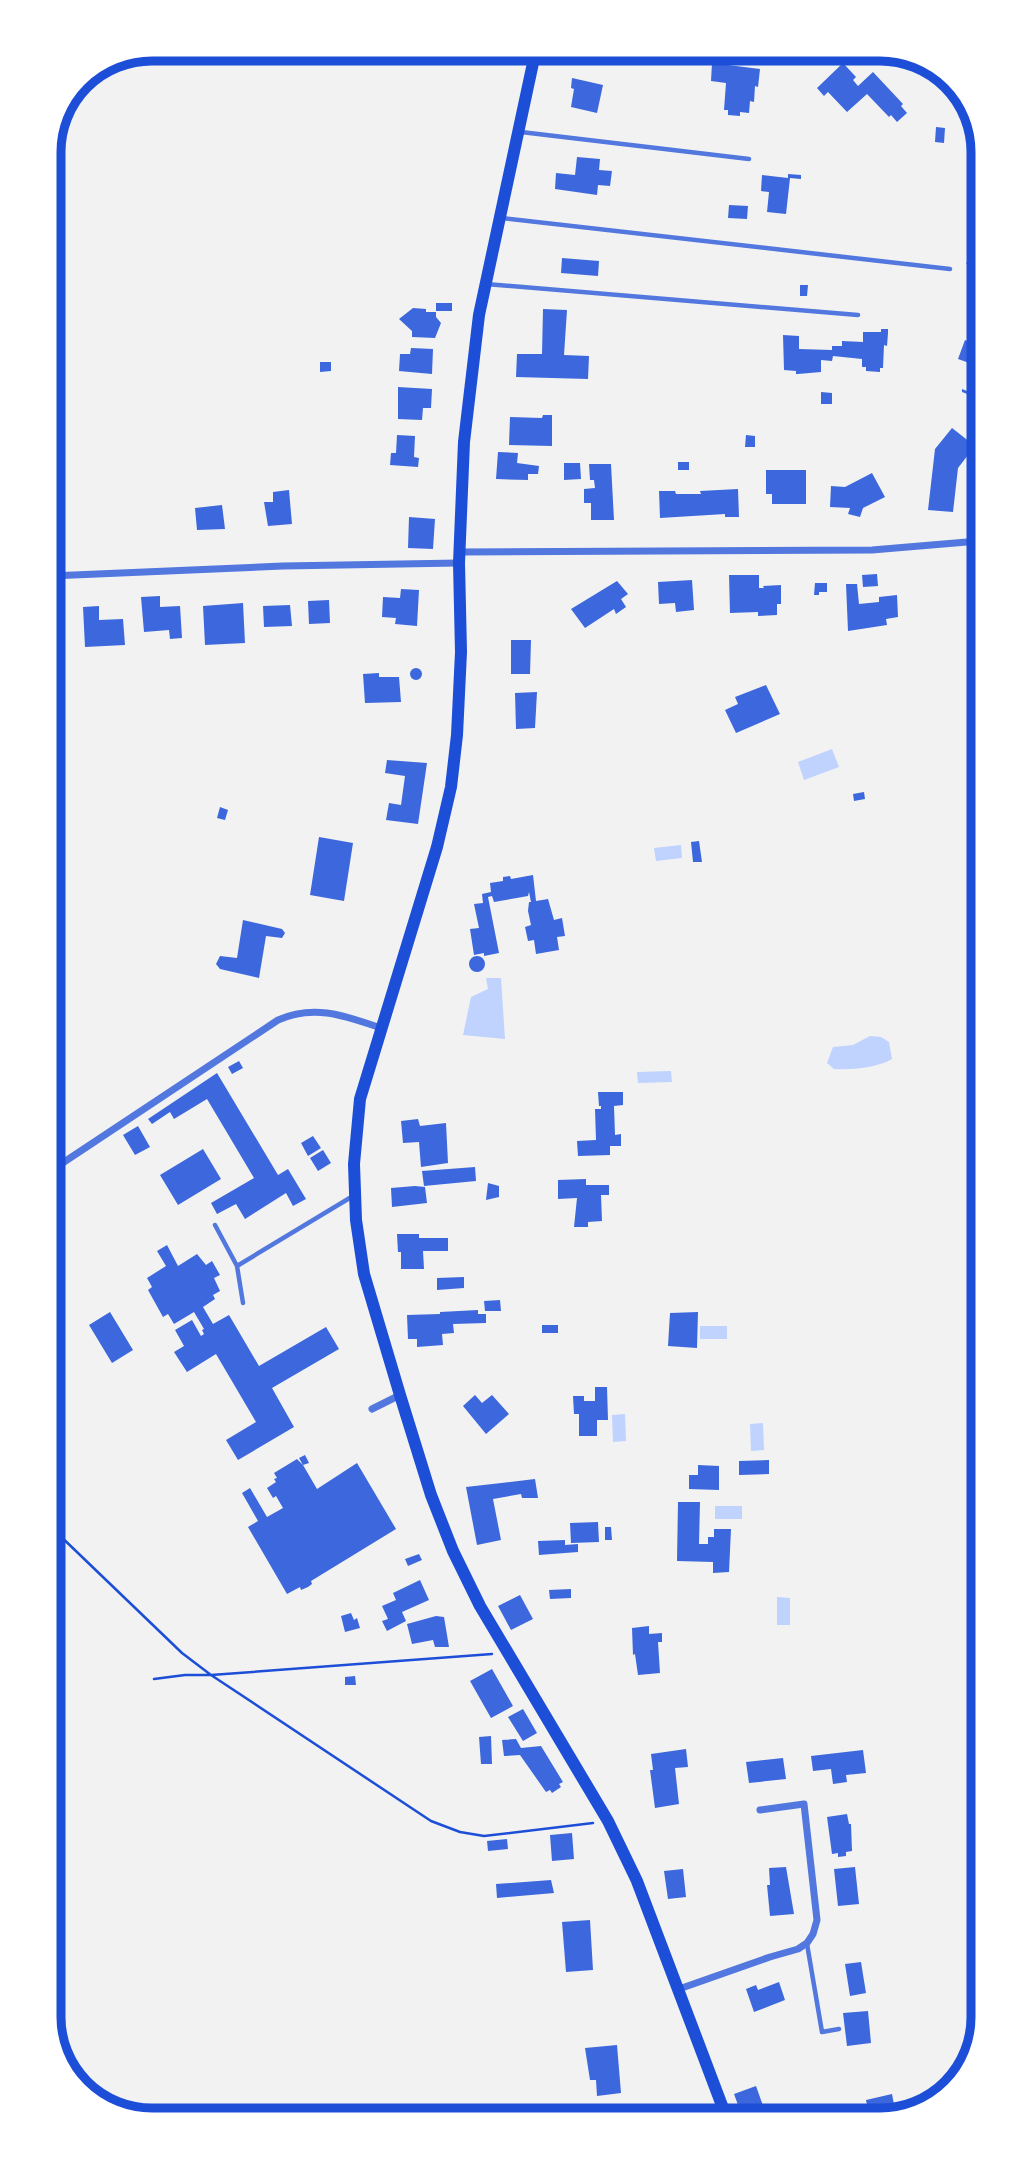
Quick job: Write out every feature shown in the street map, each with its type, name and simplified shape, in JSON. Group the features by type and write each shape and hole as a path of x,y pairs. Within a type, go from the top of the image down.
{"main road":[{"path":"533,61 479,315 464,442 459,558 461,652 451,788 437,847 360,1099 354,1195 364,1274 431,1495 453,1551 480,1606 608,1821 638,1881 723,2108"}],"street":[{"path":"61,576 459,558 872,550 971,542"},
{"path":"61,1164 278,1020 305,1012 324,1011 381,1028"},
{"path":"372,1409 400,1395"},
{"path":"679,1989 759,1960 792,1952 807,1943 813,1934 817,1920 804,1804 760,1810"}],"lane":[{"path":"518,132 749,159"},
{"path":"500,218 950,269"},
{"path":"486,284 858,316"},
{"path":"237,1266 354,1195"},
{"path":"215,1225 237,1266 243,1303"},
{"path":"807,1943 822,2032 839,2029"}],"path":[{"path":"61,1538 183,1653 211,1675 431,1821 460,1832 484,1836 608,1821"},
{"path":"153,1679 508,1653"}],"water":[{"path":"832,749 839,767 804,780 798,762"},
{"path":"681,845 682,858 656,861 654,848"},
{"path":"486,978 501,978 505,1039 463,1035 471,997 488,989"},
{"path":"870,1036 881,1037 889,1042 892,1059 872,1066 848,1069 834,1069 827,1063 833,1047 853,1045"},
{"path":"671,1071 672,1082 638,1083 637,1072"},
{"path":"700,1326 727,1326 727,1339 700,1339"},
{"path":"625,1414 626,1441 613,1442 612,1415"},
{"path":"763,1423 764,1450 751,1451 750,1424"},
{"path":"715,1506 742,1506 742,1519 715,1519"},
{"path":"777,1597 790,1598 790,1625 777,1625"}],"building":[{"path":"712,63 760,69 758,87 755,86 754,102 750,101 749,113 740,112 740,116 728,115 728,110 724,110 726,83 711,81"},
{"path":"843,63 856,77 853,80 858,86 873,72 903,104 901,106 907,113 897,122 867,94 847,112 828,92 824,96 817,88"},
{"path":"572,78 603,85 597,113 571,107 574,89 571,88"},
{"path":"936,127 945,128 944,143 935,142"},
{"path":"577,157 600,159 599,170 612,171 610,186 598,185 597,195 555,189 556,173 575,175"},
{"path":"788,174 801,175 801,179 790,178 786,214 767,212 769,192 761,191 762,175 788,178"},
{"path":"729,205 748,206 747,219 728,218"},
{"path":"562,258 599,261 598,276 561,273"},
{"path":"800,285 808,285 807,296 800,296"},
{"path":"436,303 452,303 452,311 436,311"},
{"path":"413,308 436,312 441,323 435,338 412,337 412,331 399,319"},
{"path":"543,309 567,310 564,355 589,356 588,379 516,377 517,354 542,354"},
{"path":"881,329 888,329 888,333 887,346 884,345 883,368 880,368 880,372 866,371 866,367 862,367 862,359 833,356 832,361 821,360 821,372 796,374 796,371 784,370 783,335 799,336 799,349 832,350 832,346 842,346 842,341 863,342 863,332 881,332"},
{"path":"965,340 971,342 971,364 958,359"},
{"path":"411,348 433,349 432,374 399,371 400,354 410,354"},
{"path":"320,362 331,362 331,371 320,372"},
{"path":"971,378 971,395 962,392 962,389 967,391"},
{"path":"398,387 432,389 431,408 423,408 422,420 398,419"},
{"path":"821,392 832,393 832,404 821,404"},
{"path":"543,415 552,415 552,446 509,445 510,417 542,418"},
{"path":"952,428 971,443 971,451 958,468 953,512 928,510 935,449"},
{"path":"397,435 415,436 414,457 419,458 418,467 390,465 391,453 396,453"},
{"path":"746,435 755,436 755,447 745,447"},
{"path":"498,452 518,453 517,463 539,466 538,474 528,474 528,480 496,479"},
{"path":"678,462 689,462 689,470 678,470"},
{"path":"564,463 580,463 581,479 564,480"},
{"path":"589,464 611,464 614,520 591,520 591,503 584,503 584,489 595,488 594,480 590,480"},
{"path":"766,470 806,470 806,504 772,504 772,494 766,494"},
{"path":"872,473 885,497 863,508 860,517 848,514 850,508 830,507 831,486 845,487"},
{"path":"738,489 739,517 725,517 725,514 660,518 659,491 701,494 700,491"},
{"path":"289,490 292,524 268,526 264,502 273,502 273,492"},
{"path":"222,505 225,529 197,530 195,508"},
{"path":"409,517 435,519 433,549 408,548"},
{"path":"877,574 878,586 863,587 862,575"},
{"path":"729,575 759,575 759,588 781,585 781,604 777,604 777,615 758,616 758,612 730,613"},
{"path":"692,580 694,610 676,612 675,603 659,604 658,582"},
{"path":"617,581 628,594 621,599 626,607 616,614 614,609 585,628 571,609"},
{"path":"815,583 827,583 827,592 814,595"},
{"path":"846,584 857,584 859,604 879,602 879,597 897,595 898,617 886,619 887,625 848,631"},
{"path":"401,589 419,590 417,626 395,624 396,618 382,617 383,597 400,598"},
{"path":"160,596 160,607 180,606 182,638 170,639 169,630 144,632 141,597"},
{"path":"329,600 330,623 309,624 308,601"},
{"path":"243,603 245,643 205,645 203,606"},
{"path":"290,605 292,626 264,627 263,606"},
{"path":"99,606 99,620 123,619 125,645 85,647 83,607"},
{"path":"62,617 63,640 61,640"},
{"path":"511,640 531,640 530,674 511,674"},
{"path":"416,668 422,674 416,680 410,674"},
{"path":"379,673 379,677 399,677 401,702 365,703 363,674"},
{"path":"766,685 780,714 736,733 725,710 738,704 735,697"},
{"path":"537,692 535,728 516,729 515,693"},
{"path":"387,760 427,763 418,824 386,820 389,803 401,805 405,776 385,773"},
{"path":"864,792 865,799 854,801 853,794"},
{"path":"220,807 228,810 225,820 217,818"},
{"path":"319,837 353,843 344,901 310,895"},
{"path":"699,841 702,862 693,862 691,842"},
{"path":"533,875 536,901 548,899 554,920 562,918 565,936 557,937 559,950 536,954 534,940 528,941 525,927 531,925 528,911 531,902 529,892 528,896 494,902 492,896 488,897 499,953 474,955 470,929 479,928 474,904 483,903 482,894 491,892 490,883 503,881 503,877 510,876 511,879"},
{"path":"243,920 282,929 285,933 282,938 266,936 259,978 220,969 216,964 220,956 237,958"},
{"path":"477,956 483,958 483,970 477,972 471,970 469,964 471,958"},
{"path":"239,1061 243,1068 232,1074 228,1067"},
{"path":"217,1073 278,1175 288,1169 306,1199 293,1206 286,1193 245,1219 236,1204 217,1214 211,1203 254,1178 207,1099 174,1119 170,1112 152,1124 148,1119"},
{"path":"598,1092 623,1092 623,1105 614,1106 615,1135 621,1134 621,1146 610,1146 610,1155 578,1156 577,1141 596,1140 595,1109 601,1109"},
{"path":"418,1119 420,1126 446,1123 448,1163 421,1167 419,1142 403,1143 401,1121"},
{"path":"138,1126 150,1147 135,1155 123,1135"},
{"path":"313,1136 321,1148 308,1156 301,1143"},
{"path":"203,1149 221,1179 178,1205 160,1175"},
{"path":"323,1150 331,1163 318,1171 310,1158"},
{"path":"475,1167 476,1181 424,1186 422,1171"},
{"path":"586,1179 586,1185 609,1185 609,1195 601,1195 602,1221 588,1222 588,1227 574,1227 577,1198 558,1199 558,1180"},
{"path":"488,1183 499,1186 499,1197 486,1200"},
{"path":"425,1187 427,1203 392,1207 391,1188"},
{"path":"397,1234 419,1234 419,1238 448,1238 448,1251 423,1251 424,1269 401,1269"},
{"path":"167,1245 178,1266 197,1254 206,1265 212,1261 220,1275 214,1278 220,1291 213,1295 215,1299 203,1307 213,1324 229,1315 259,1366 326,1327 339,1349 272,1388 294,1427 238,1460 226,1440 256,1422 216,1354 187,1372 174,1352 184,1346 175,1330 192,1320 201,1336 204,1329 194,1312 174,1324 168,1314 163,1317 148,1290 152,1287 147,1278 166,1266 157,1251"},
{"path":"464,1277 464,1288 437,1290 437,1278"},
{"path":"500,1300 501,1311 485,1311 484,1301"},
{"path":"478,1310 478,1314 486,1314 486,1323 453,1324 454,1333 442,1334 443,1345 417,1347 417,1339 408,1339 407,1315"},
{"path":"110,1312 133,1350 112,1363 89,1325"},
{"path":"698,1312 697,1348 668,1346 670,1313"},
{"path":"542,1325 558,1325 558,1333 542,1333"},
{"path":"595,1387 607,1387 608,1420 597,1420 597,1436 579,1436 579,1414 574,1414 573,1396 584,1396 584,1401 595,1401"},
{"path":"475,1395 482,1403 492,1395 509,1414 486,1434 463,1406"},
{"path":"305,1455 309,1463 303,1465 299,1458"},
{"path":"297,1459 317,1489 357,1463 396,1529 311,1581 312,1584 308,1587 301,1590 300,1587 287,1594 248,1527 258,1521 242,1493 250,1488 267,1517 283,1508 267,1488 276,1482 274,1473"},
{"path":"769,1460 769,1474 739,1475 739,1461"},
{"path":"698,1465 719,1466 719,1490 689,1489 689,1475 698,1475"},
{"path":"535,1479 538,1498 522,1498 521,1494 493,1499 501,1540 477,1545 466,1487"},
{"path":"678,1502 700,1502 699,1544 708,1544 708,1537 714,1537 714,1529 731,1529 729,1572 713,1573 713,1562 677,1561"},
{"path":"598,1522 599,1542 571,1543 570,1523"},
{"path":"605,1527 611,1527 612,1540 605,1540"},
{"path":"565,1540 565,1545 578,1544 578,1552 539,1555 538,1541"},
{"path":"419,1554 422,1560 408,1566 405,1559"},
{"path":"420,1580 429,1600 402,1612 406,1621 387,1631 382,1621 388,1619 382,1606 396,1600 393,1593"},
{"path":"571,1589 571,1598 550,1599 549,1590"},
{"path":"520,1595 533,1619 511,1630 498,1606"},
{"path":"351,1613 354,1620 357,1618 360,1628 345,1632 341,1616"},
{"path":"436,1616 444,1617 449,1647 435,1647 433,1640 412,1644 407,1624"},
{"path":"649,1626 649,1634 662,1633 662,1642 658,1642 660,1673 638,1675 635,1654 633,1655 632,1628"},
{"path":"492,1669 513,1706 491,1718 470,1681"},
{"path":"355,1676 356,1685 345,1685 345,1677"},
{"path":"523,1709 537,1733 523,1741 508,1717"},
{"path":"491,1736 492,1764 481,1764 479,1737"},
{"path":"516,1739 521,1748 541,1746 563,1782 559,1784 561,1787 552,1793 550,1790 546,1792 520,1755 504,1756 502,1740"},
{"path":"686,1749 688,1767 675,1768 679,1804 655,1808 650,1770 653,1770 651,1754"},
{"path":"863,1750 866,1773 846,1775 847,1782 833,1784 831,1769 813,1771 811,1756"},
{"path":"783,1758 786,1779 749,1783 746,1762"},
{"path":"847,1814 851,1824 852,1851 846,1852 846,1856 838,1857 838,1853 832,1854 827,1817"},
{"path":"572,1833 574,1859 552,1861 550,1835"},
{"path":"507,1839 508,1849 488,1851 487,1841"},
{"path":"786,1867 794,1914 770,1916 767,1885 770,1885 769,1868"},
{"path":"855,1867 859,1904 838,1906 834,1869"},
{"path":"683,1869 686,1897 668,1899 664,1871"},
{"path":"551,1880 554,1893 497,1898 496,1884"},
{"path":"590,1920 593,1970 566,1972 562,1922"},
{"path":"861,1962 866,1993 850,1996 845,1964"},
{"path":"779,1982 785,2000 754,2012 746,1989 756,1985 758,1990"},
{"path":"868,2011 871,2043 847,2046 843,2013"},
{"path":"617,2045 621,2093 597,2096 596,2080 590,2080 585,2048"},
{"path":"756,2086 764,2108 739,2108 734,2094"},
{"path":"892,2094 894,2106 868,2108 866,2100"}]}
